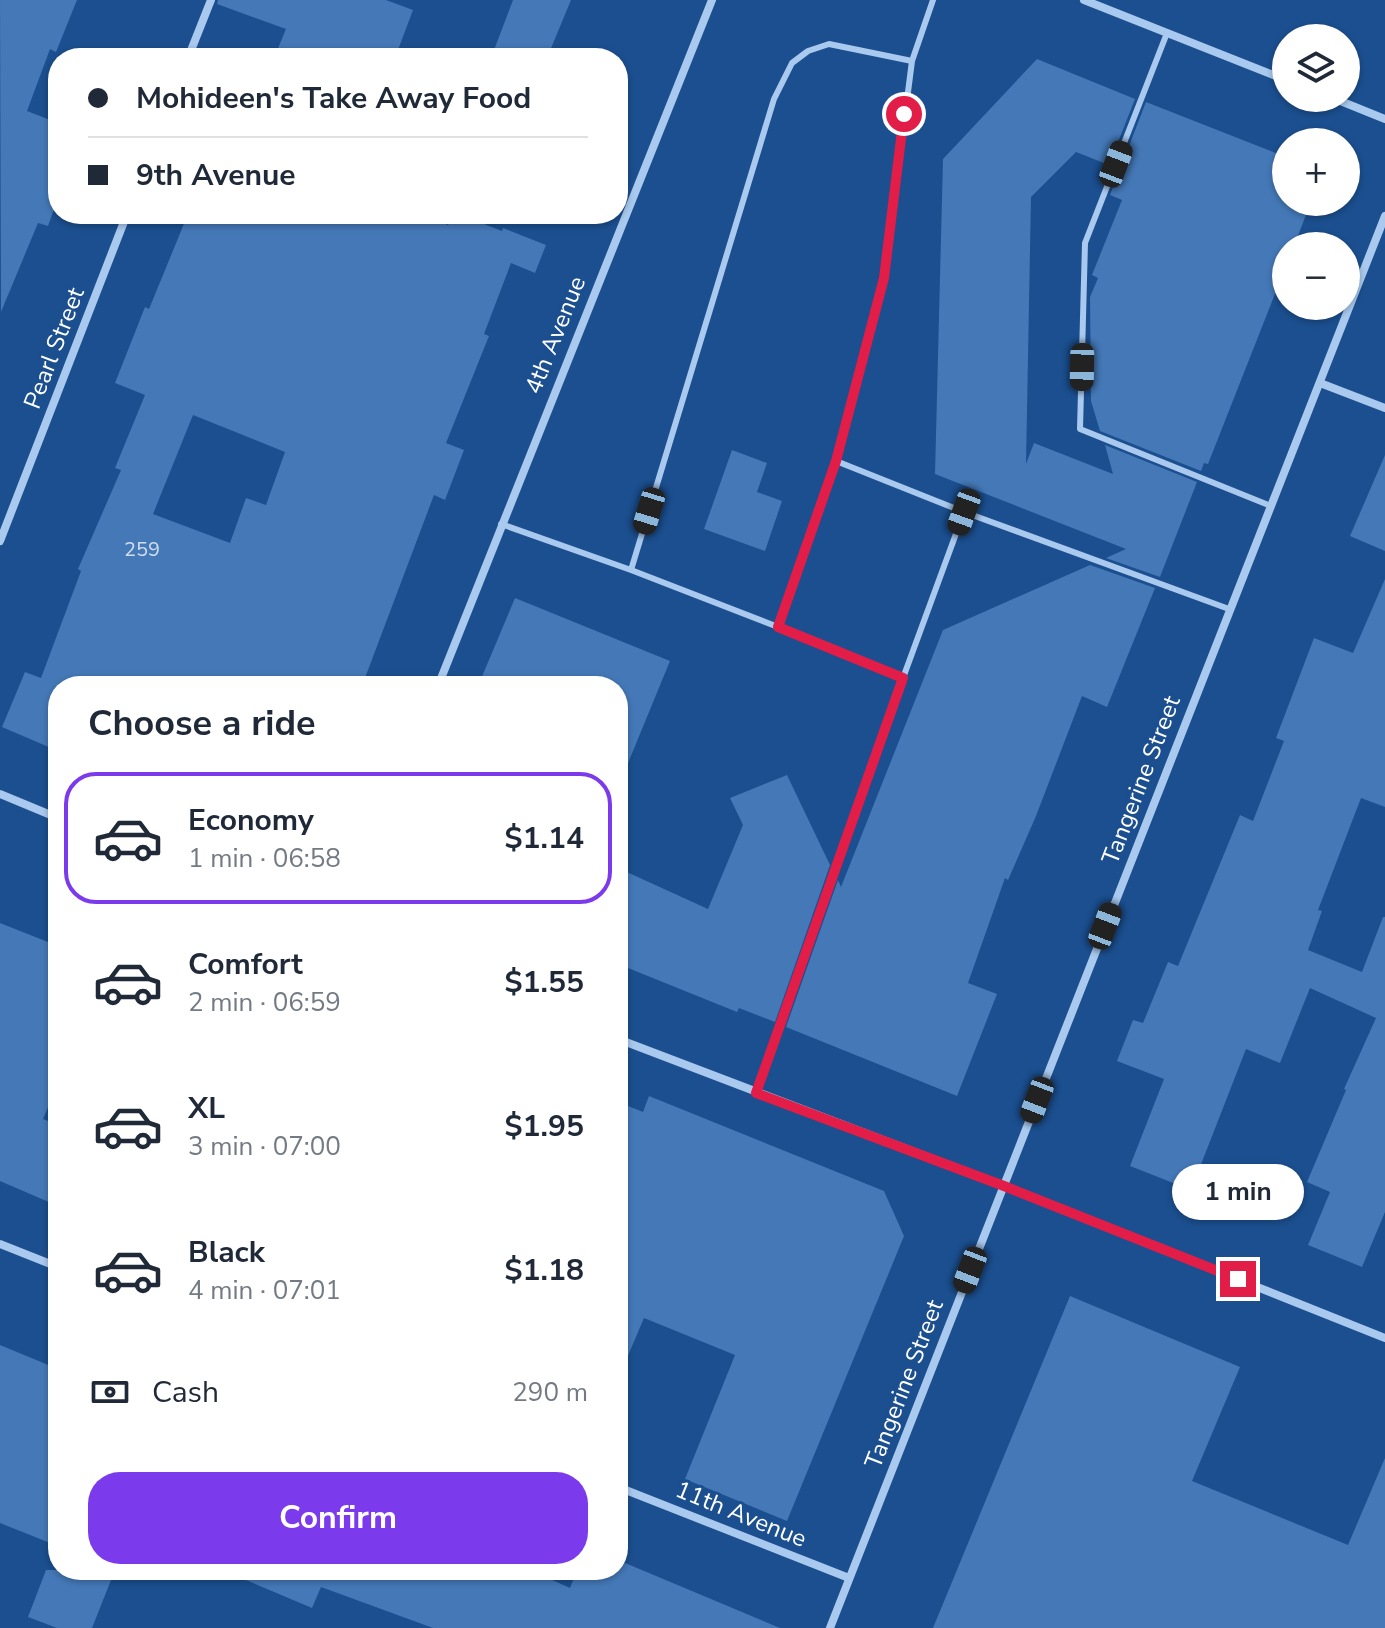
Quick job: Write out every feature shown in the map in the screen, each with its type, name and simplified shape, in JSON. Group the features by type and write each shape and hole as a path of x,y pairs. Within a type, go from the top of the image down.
{"street":[{"path":"192,48 211,0"},
{"name":"4th Avenue","path":"628,209 712,0"},
{"path":"1084,0 1272,74"},
{"path":"1360,109 1385,119"},
{"name":"Tangerine Street","path":"830,1628 1385,216"},
{"name":"Pearl Street","path":"0,541 123,224"},
{"name":"4th Avenue","path":"442,676 622,224"},
{"path":"1320,383 1385,408"},
{"path":"0,794 48,814"},
{"path":"628,1043 1004,1186 1385,1338"},
{"path":"0,1244 48,1263"},
{"name":"11th Avenue","path":"628,1491 849,1578"}],"lane":[{"path":"778,627 836,461 884,278 912,61 933,0"},
{"path":"1167,33 1085,243 1080,429 1271,506"},
{"path":"631,570 774,99 792,63 808,51 829,44 912,61"},
{"path":"836,461 964,512 1229,609"},
{"path":"756,1093 964,512"},
{"path":"501,524 631,570 903,678"}],"building":[{"path":"0,0 77,0 58,48 48,48 27,111 48,119 49,224 48,226 38,223 1,312"},
{"path":"218,0 386,0 413,10 399,48 278,48 286,29 217,4"},
{"path":"513,0 571,0 551,48 495,48"},
{"path":"1037,59 1135,99 1109,165 1076,152 1031,197 1026,464 1034,443 1113,474 1105,445 1197,482 1160,577 1106,558 1126,549 935,474 943,159"},
{"path":"1146,102 1272,152 1272,216 1306,216 1299,232 1272,232 1272,302 1208,464 1204,463 1201,471 1100,431 1091,401 1090,297 1098,278 1092,275 1122,200 1110,195"},
{"path":"184,224 484,224 546,245 535,273 511,263 484,334 489,336 446,443 464,450 445,500 434,495 366,676 48,676 48,747 2,727 25,672 41,678 81,571 78,569 121,470 115,468 145,395 115,383 145,307 149,309","holes":["193,415 285,452 266,505 246,498 230,543 153,514"]},
{"path":"732,450 767,463 757,492 782,501 765,551 704,529"},
{"path":"1385,455 1385,551 1350,536"},
{"path":"1090,565 1155,588 1107,707 1082,696 1036,816 1008,880 1005,878 968,983 997,994 957,1096 786,1027 838,880 841,887 943,630"},
{"path":"1385,579 1385,807 1361,798 1318,910 1322,911 1308,950 1362,972 1385,917 1385,1212 1362,1267 1308,1245 1330,1192 1307,1182 1376,1018 1310,988 1280,1063 1246,1049 1191,1190 1130,1166 1164,1079 1117,1061 1133,1020 1143,1023 1168,962 1178,966 1240,815 1253,821 1284,741 1276,738 1314,638 1353,653"},
{"path":"515,598 670,661 628,763 628,676 482,676"},
{"path":"787,775 830,865 775,1022 739,1008 737,1012 628,968 628,873 708,909 743,825 730,798"},
{"path":"0,923 48,942 48,1107 43,1119 48,1121 48,1202 0,1181"},
{"path":"649,1096 884,1191 904,1236 787,1521 685,1479 735,1355 644,1318 628,1356 628,1106 643,1112"},
{"path":"1070,1296 1240,1367 1192,1481 1348,1545 1385,1458 1385,1628 933,1628"},
{"path":"0,1345 48,1365 48,1542 0,1523"},
{"path":"628,1564 780,1628 433,1628 321,1587 312,1608 246,1580 552,1580 570,1588 573,1580 628,1580"},
{"path":"46,1570 48,1580 111,1580 92,1628 57,1628 28,1617"}],"route":[{"path":"904,114 884,278 836,461 778,627 903,678 756,1093 1004,1186 1238,1279"}]}
